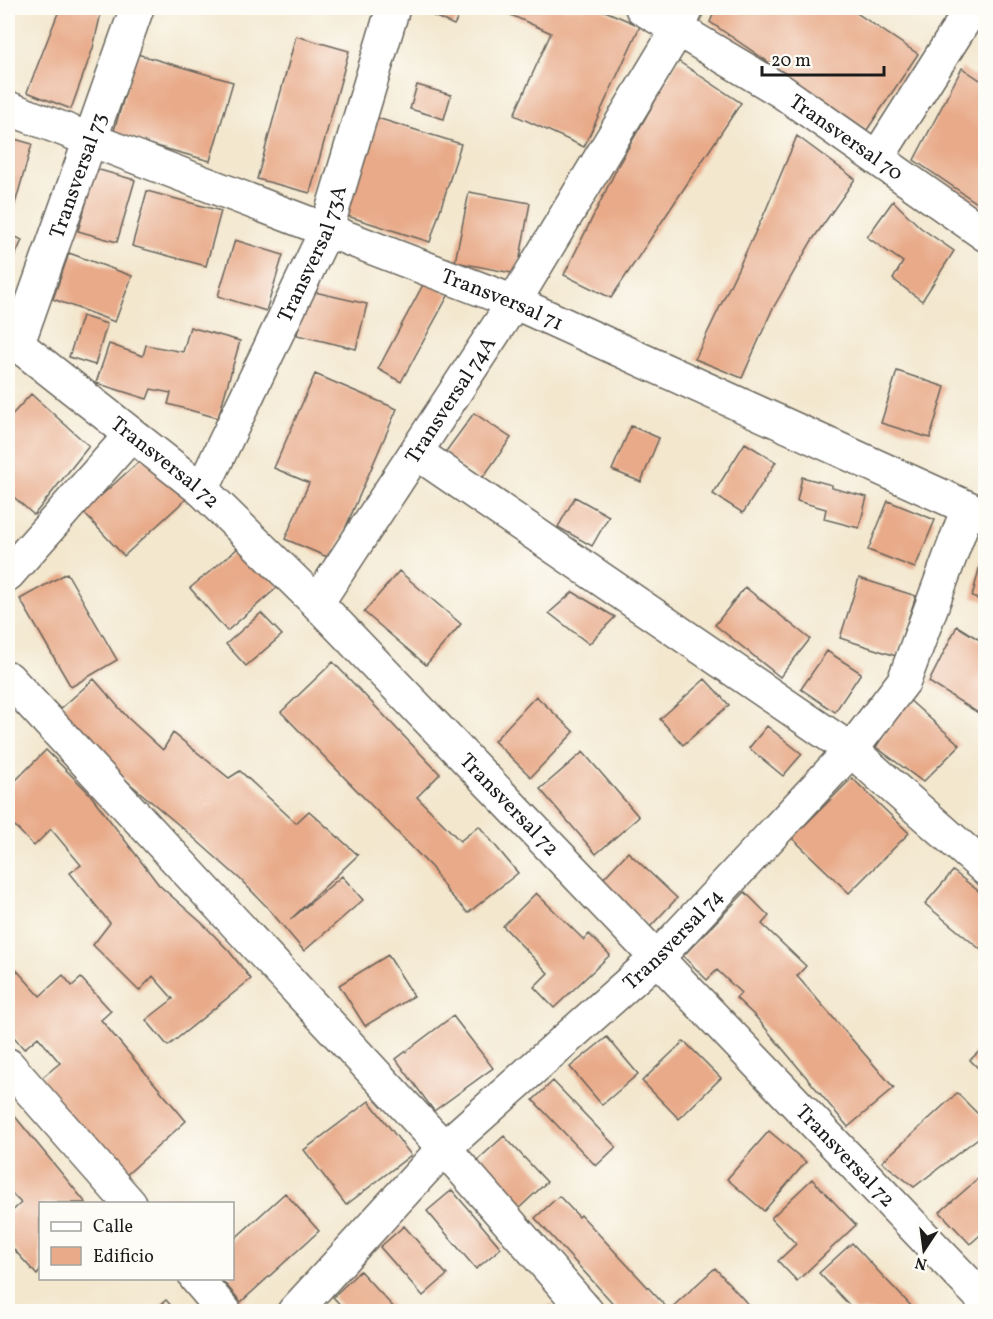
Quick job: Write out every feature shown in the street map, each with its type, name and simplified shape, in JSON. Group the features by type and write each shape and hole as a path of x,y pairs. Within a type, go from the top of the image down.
{"street":[{"name":"Transversal 73","path":"13,340 137,8"},
{"name":"Transversal 73A","path":"202,490 326,231 393,8"},
{"name":"Transversal 70","path":"642,8 683,18 781,91 986,235"},
{"path":"877,158 972,8"},
{"name":"Transversal 74A","path":"317,603 514,302 683,18"},
{"name":"Transversal 71","path":"8,108 514,302 977,512"},
{"name":"Transversal 72","path":"13,340 202,490 317,603 986,1302"},
{"path":"8,574 131,435"},
{"path":"417,453 850,750 986,869"},
{"name":"Transversal 74","path":"294,1311 444,1148 657,958 850,750 904,681 977,512"},
{"path":"8,678 444,1148 587,1311"},
{"path":"8,1065 129,1202"},
{"path":"198,1280 225,1311"}],"building":[{"path":"60,8 102,8 93,48 71,109 27,92"},
{"path":"429,8 463,8 454,25 427,13"},
{"path":"502,8 598,8 640,26 584,147 514,115 551,33 500,10"},
{"path":"716,8 849,8 918,54 867,130 710,22"},
{"path":"296,36 349,51 310,193 257,179"},
{"path":"137,54 233,82 210,161 113,134"},
{"path":"678,61 741,103 611,298 564,275 619,164"},
{"path":"962,68 986,84 986,209 914,160"},
{"path":"417,85 451,95 444,119 410,109"},
{"path":"374,117 461,144 430,242 344,215"},
{"path":"797,136 855,179 811,242 772,310 742,378 695,359 765,212"},
{"path":"8,137 32,144 13,211 8,209"},
{"path":"96,169 135,180 117,242 78,231"},
{"path":"147,191 221,211 206,266 132,246"},
{"path":"469,192 530,203 517,274 455,262"},
{"path":"893,201 921,228 954,251 922,301 893,279 903,262 867,237"},
{"path":"8,233 22,240 8,272"},
{"path":"235,240 283,255 266,311 218,296"},
{"path":"69,253 132,276 115,322 53,299"},
{"path":"425,281 449,294 401,382 378,369"},
{"path":"306,290 367,304 356,349 297,335"},
{"path":"82,316 107,324 95,365 69,357"},
{"path":"190,327 240,341 218,418 168,404 171,393 151,389 147,399 96,383 109,344 143,356 146,345 183,352"},
{"path":"897,371 945,387 930,438 881,423"},
{"path":"315,374 397,409 332,559 285,539 309,483 274,468"},
{"path":"31,394 89,446 34,515 8,492 8,419"},
{"path":"474,413 511,438 481,480 444,454"},
{"path":"631,426 659,438 641,482 612,470"},
{"path":"745,443 776,462 743,513 713,494"},
{"path":"986,452 986,474 978,471"},
{"path":"145,456 186,499 124,556 83,512"},
{"path":"802,477 867,497 859,528 824,519 826,509 797,501"},
{"path":"575,497 609,516 592,546 558,527"},
{"path":"888,501 935,520 915,568 868,550"},
{"path":"243,544 279,586 227,631 190,588"},
{"path":"986,545 986,602 972,597"},
{"path":"399,571 461,624 426,665 364,612"},
{"path":"67,573 117,660 71,687 20,599"},
{"path":"859,578 916,596 896,656 840,638"},
{"path":"745,587 810,639 780,677 715,625"},
{"path":"573,592 615,617 589,644 549,613"},
{"path":"261,613 282,635 246,666 226,644"},
{"path":"957,626 986,644 986,718 929,682"},
{"path":"827,651 861,673 835,712 801,689"},
{"path":"333,662 440,774 417,797 460,841 479,826 518,873 468,913 447,891 432,868 281,712"},
{"path":"94,679 128,718 163,750 173,733 229,778 240,771 296,823 309,811 358,855 290,920 342,876 363,900 304,951 241,880 129,783 58,711"},
{"path":"705,679 729,705 683,745 660,719"},
{"path":"536,696 574,732 531,777 494,741"},
{"path":"907,698 960,745 923,782 876,747"},
{"path":"767,726 802,754 783,776 749,748"},
{"path":"46,750 89,793 159,885 204,925 251,979 168,1046 146,1020 173,999 153,976 139,991 93,945 110,923 70,873 81,865 51,829 34,846 8,819 8,788"},
{"path":"583,752 639,817 596,854 540,789"},
{"path":"852,778 909,833 849,893 792,838"},
{"path":"628,852 677,898 650,927 601,881"},
{"path":"953,871 986,897 986,954 925,904"},
{"path":"745,892 769,916 762,924 806,966 797,976 894,1088 848,1127 756,1017 736,998 741,993 717,970 707,980 683,956"},
{"path":"536,893 584,940 589,934 610,955 554,1008 534,987 548,973 503,926"},
{"path":"388,955 414,996 365,1026 339,985"},
{"path":"11,964 40,996 63,975 72,986 81,978 111,1011 101,1020 186,1121 123,1178 38,1081 60,1063 38,1037 24,1049 8,1030 8,967"},
{"path":"453,1016 493,1068 434,1111 396,1059"},
{"path":"607,1037 638,1074 602,1105 570,1067"},
{"path":"684,1041 721,1078 679,1119 642,1081"},
{"path":"986,1045 986,1076 970,1060"},
{"path":"553,1081 616,1147 596,1166 533,1100"},
{"path":"957,1093 986,1122 986,1132 914,1187 882,1162"},
{"path":"369,1101 411,1155 346,1205 304,1150"},
{"path":"8,1108 85,1202 39,1202 39,1272 37,1275 8,1243 8,1215 21,1203 8,1190"},
{"path":"769,1131 806,1162 764,1211 727,1179"},
{"path":"504,1136 547,1182 516,1211 472,1165"},
{"path":"980,1177 986,1183 986,1230 970,1244 940,1212"},
{"path":"812,1179 856,1225 797,1281 778,1261 796,1244 771,1218"},
{"path":"452,1190 501,1248 476,1269 427,1211"},
{"path":"285,1193 319,1231 241,1302 222,1280 234,1280 234,1239"},
{"path":"559,1196 579,1217 581,1215 669,1310 715,1268 754,1311 620,1311 535,1218"},
{"path":"404,1226 447,1275 423,1296 380,1247"},
{"path":"852,1243 916,1311 855,1311 819,1273"},
{"path":"360,1271 397,1311 346,1311 333,1297"},
{"path":"166,1300 176,1311 153,1311"},
{"path":"551,1304 558,1311 542,1311"}]}
